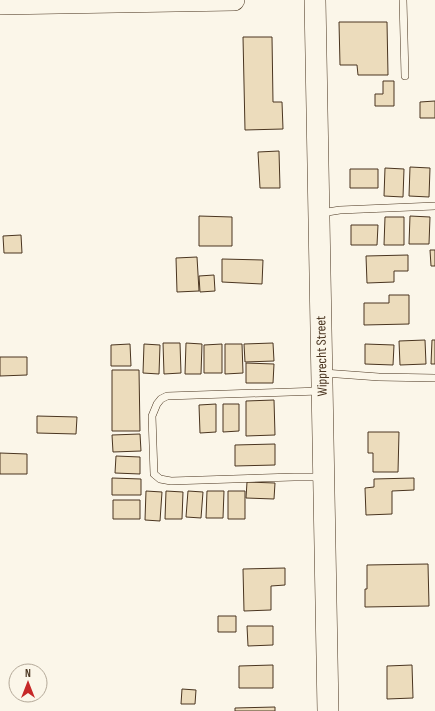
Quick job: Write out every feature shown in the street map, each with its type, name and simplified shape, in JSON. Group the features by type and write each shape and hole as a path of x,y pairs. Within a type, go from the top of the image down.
{"street":[{"path":"0,4 100,1 234,0"},
{"name":"Wipprecht Street","path":"315,0 328,711"}],"lane":[{"path":"403,0 405,76"},
{"path":"319,213 340,210 435,206"},
{"path":"324,477 171,481 160,479 154,474 152,416 156,404 167,396 380,377 435,378"}],"building":[{"path":"339,22 387,22 388,75 358,75 357,65 340,65"},
{"path":"243,37 272,37 273,102 282,102 283,129 245,130"},
{"path":"383,81 394,81 394,106 375,106 375,94 383,94"},
{"path":"435,101 435,118 420,118 420,102"},
{"path":"279,151 280,188 260,188 258,152"},
{"path":"410,167 430,168 429,197 409,196"},
{"path":"385,168 404,169 403,197 384,196"},
{"path":"350,169 378,169 378,188 350,188"},
{"path":"199,216 232,217 232,246 199,246"},
{"path":"410,216 430,217 429,244 409,244"},
{"path":"385,217 404,217 404,245 384,245"},
{"path":"351,225 378,225 377,245 351,245"},
{"path":"21,235 22,253 4,253 3,236"},
{"path":"430,250 435,250 435,266 431,266"},
{"path":"408,255 408,271 394,271 394,282 367,283 366,256"},
{"path":"197,257 199,291 177,292 176,258"},
{"path":"222,259 263,260 262,284 222,282"},
{"path":"214,275 215,291 200,292 199,276"},
{"path":"389,295 409,295 409,324 364,325 364,303 389,303"},
{"path":"425,340 426,364 400,365 399,341"},
{"path":"432,340 435,340 435,364 431,364"},
{"path":"163,343 180,343 181,373 164,374"},
{"path":"186,343 202,344 201,374 185,374"},
{"path":"273,343 274,361 245,362 244,344"},
{"path":"130,344 131,366 111,366 111,345"},
{"path":"144,344 160,345 159,374 143,373"},
{"path":"222,344 222,373 204,373 204,345"},
{"path":"225,344 242,344 243,373 225,374"},
{"path":"365,344 394,345 393,365 365,364"},
{"path":"0,357 27,357 27,375 0,376"},
{"path":"246,363 274,364 273,383 246,383"},
{"path":"112,370 139,370 140,431 112,431"},
{"path":"274,400 275,435 246,436 246,401"},
{"path":"216,404 216,432 200,433 199,405"},
{"path":"223,404 239,404 239,431 223,432"},
{"path":"37,416 77,417 76,434 37,433"},
{"path":"368,432 399,432 398,472 373,472 373,453 368,453"},
{"path":"140,434 141,451 113,452 112,435"},
{"path":"275,444 275,465 235,466 235,445"},
{"path":"0,453 27,454 27,474 0,474"},
{"path":"116,456 140,457 140,474 115,473"},
{"path":"112,478 141,479 141,495 112,495"},
{"path":"414,478 414,490 392,491 392,514 366,515 365,488 374,487 374,479"},
{"path":"247,482 275,483 274,499 246,498"},
{"path":"146,491 162,492 160,521 145,520"},
{"path":"166,491 183,492 182,519 165,519"},
{"path":"188,491 203,492 201,518 186,517"},
{"path":"207,491 224,491 223,518 206,518"},
{"path":"228,491 245,491 245,519 228,519"},
{"path":"113,500 140,500 140,519 113,519"},
{"path":"428,564 429,606 365,607 367,565"},
{"path":"285,568 285,585 271,586 271,610 244,611 243,569"},
{"path":"218,616 236,616 236,632 218,632"},
{"path":"247,626 273,626 273,645 248,646"},
{"path":"273,665 273,688 239,688 239,666"},
{"path":"412,665 413,698 387,699 387,666"},
{"path":"182,689 196,690 195,704 181,704"},
{"path":"275,707 275,711 235,711 235,708"}]}
